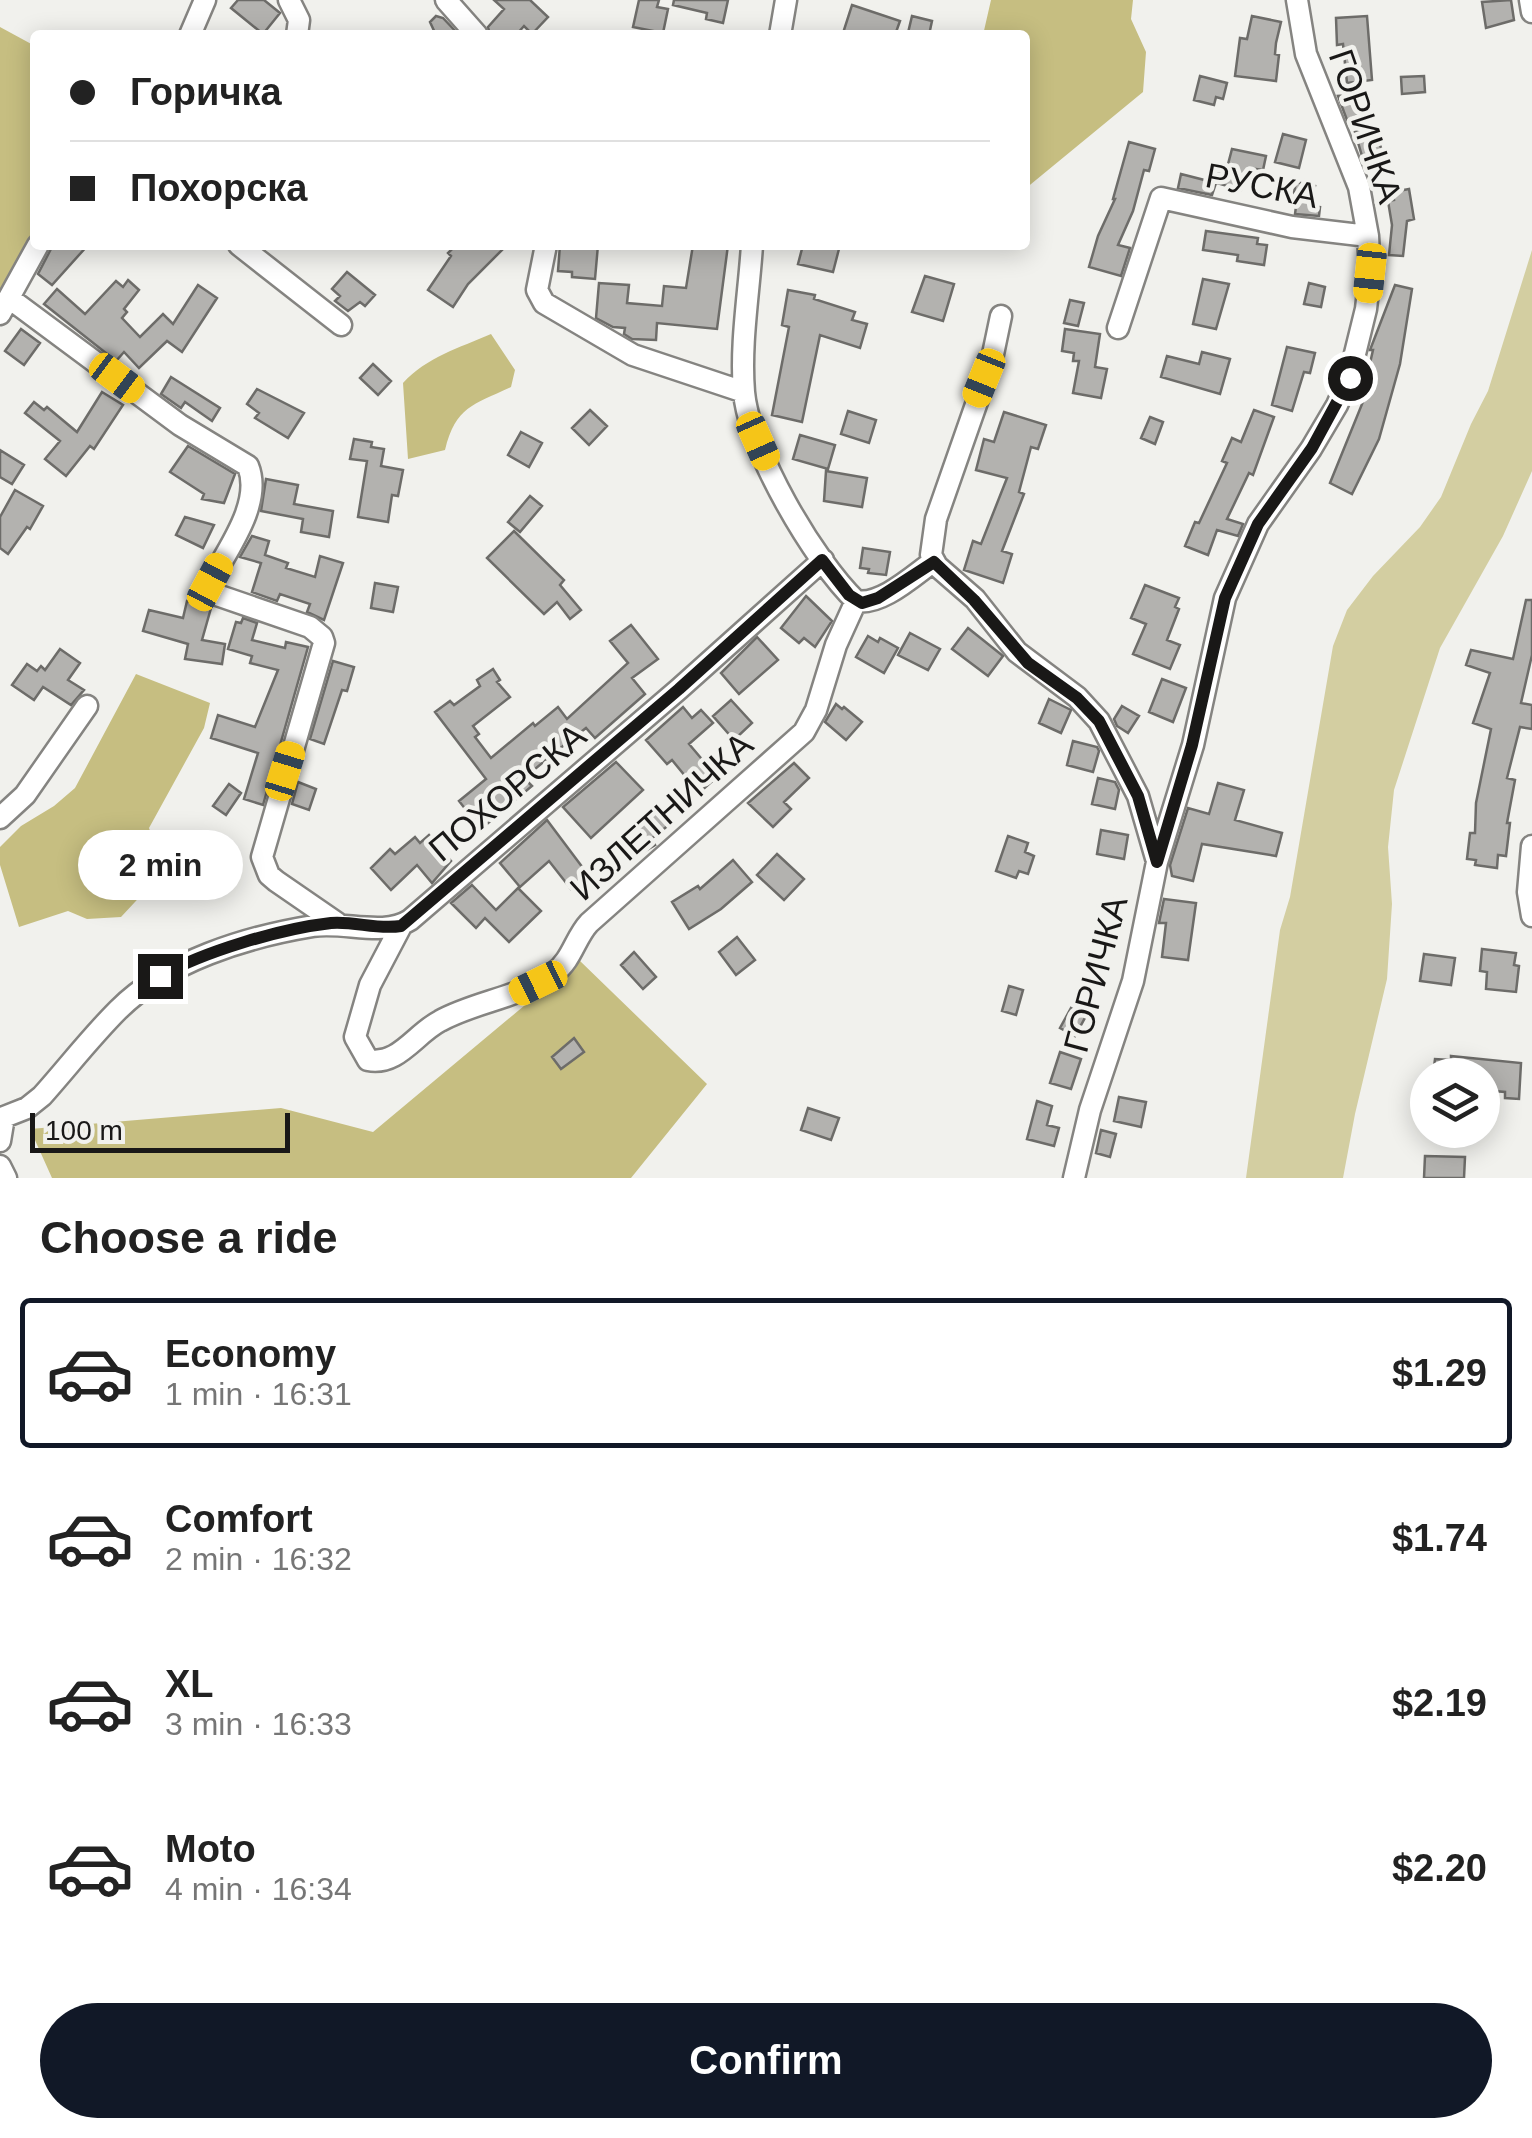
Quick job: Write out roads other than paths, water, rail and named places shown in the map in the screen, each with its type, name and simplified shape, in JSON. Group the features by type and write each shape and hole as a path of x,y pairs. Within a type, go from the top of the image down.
{"street":[{"path":"192,30 204,0"},
{"path":"288,0 299,20 298,30"},
{"path":"446,0 473,30"},
{"path":"781,30 786,0"},
{"name":"ГОРИЧКА","path":"1074,1178 1090,1110 1133,981 1157,862 1192,745 1225,598 1258,524 1312,448 1350,378 1366,309 1370,273 1368,236 1359,187 1306,54 1297,0"},
{"path":"1530,0 1532,12"},
{"name":"РУСКА","path":"1118,328 1161,198 1292,227 1368,236"},
{"path":"35,250 4,306 180,425 248,466 251,484 242,523 210,582 210,590 310,627 322,636 324,643 262,857 269,875 337,922 366,928 401,926"},
{"path":"245,250 341,325"},
{"path":"545,250 538,290 544,303 633,354 744,392"},
{"path":"752,250 744,392 774,479 822,560 856,601 878,598 934,562"},
{"path":"1000,316 992,359 936,519 930,549 934,562 974,600 1028,663 1077,698 1099,721 1138,796 1157,862"},
{"name":"ПОХОРСКА","path":"401,926 679,689 822,560"},
{"name":"ИЗЛЕТНИЧКА","path":"401,926 357,1020 355,1037 368,1060 381,1062 396,1056 437,1022 474,1005 514,994 561,968 589,923 804,732 856,601"},
{"path":"0,818 25,795 87,706"},
{"path":"1532,846 1528,892 1532,916"},
{"path":"0,1141 2,1113 27,1108 42,1096 120,1008 160,976 240,944 337,922"},
{"path":"0,1166 6,1178"}]}
